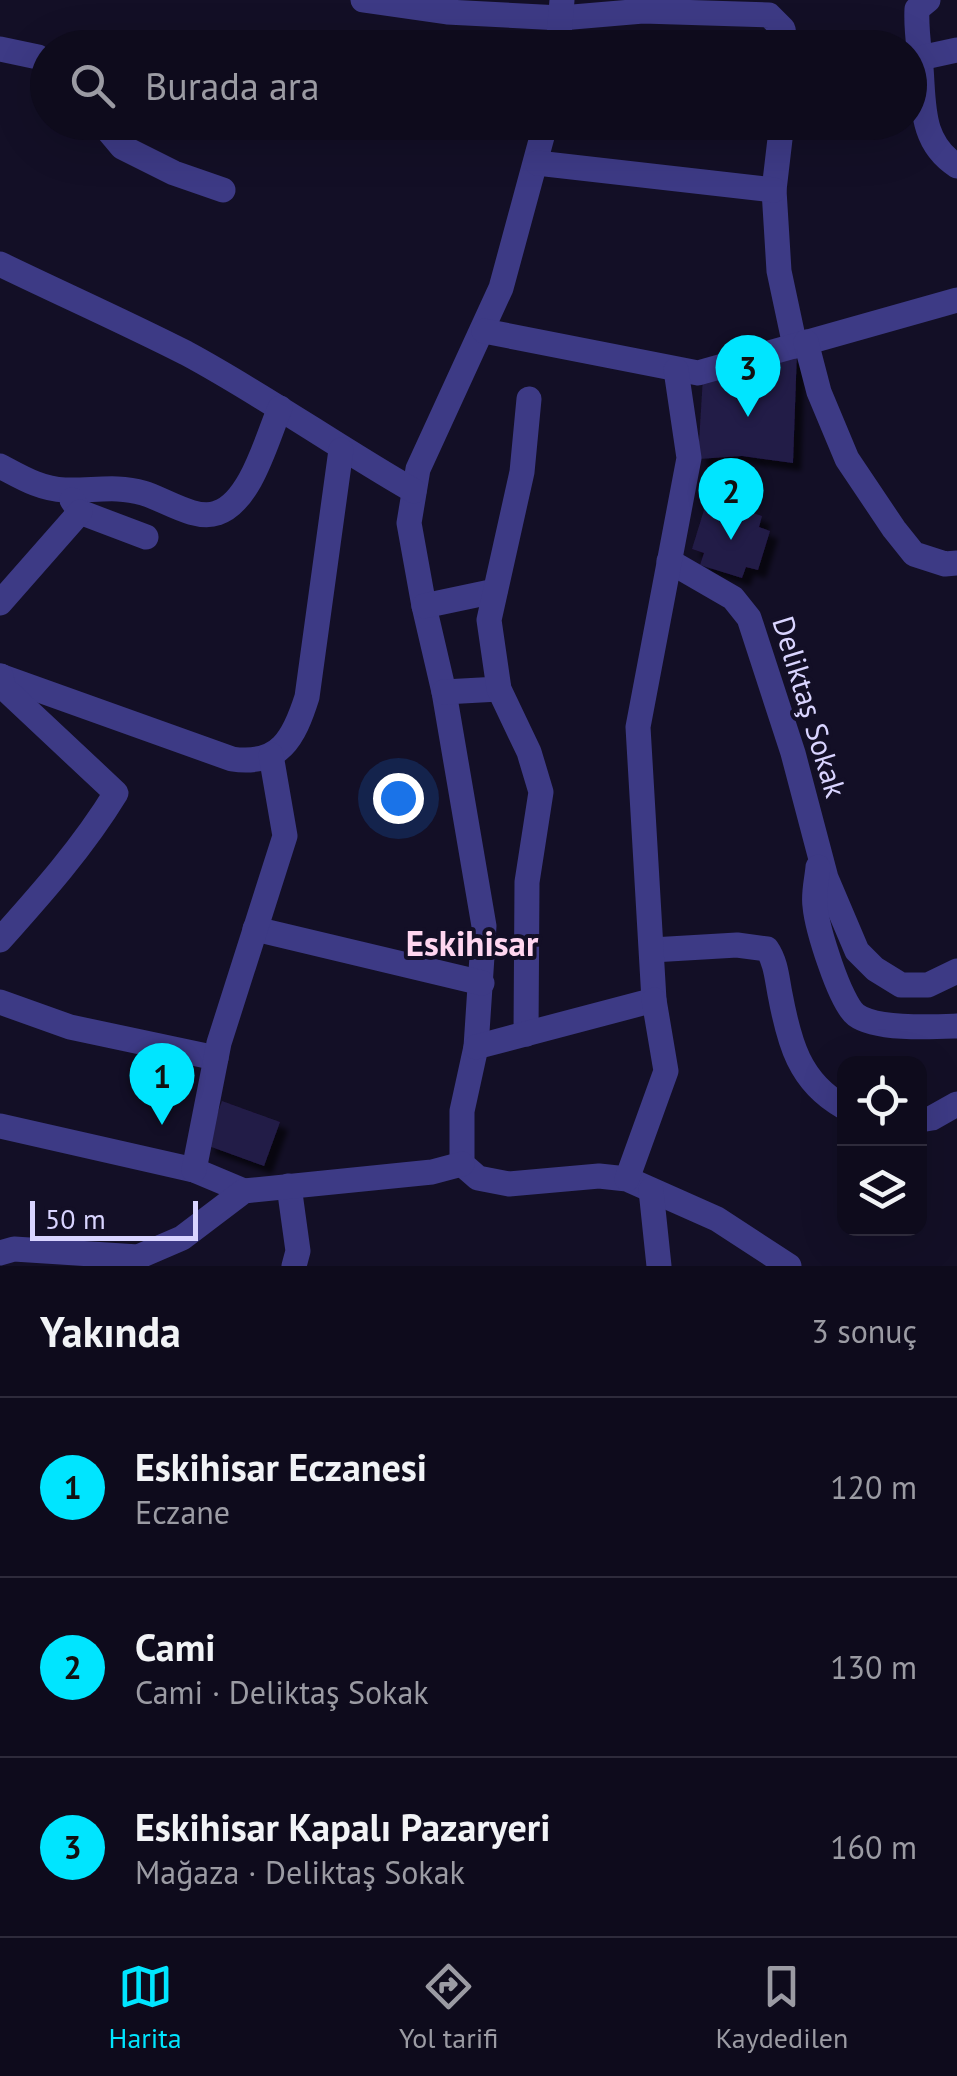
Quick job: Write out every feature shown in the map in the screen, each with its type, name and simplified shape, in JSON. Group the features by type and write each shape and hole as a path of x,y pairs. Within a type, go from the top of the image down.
{"street":[{"path":"363,0 447,12 561,9 770,15 783,30"},
{"path":"915,30 917,9 928,0"},
{"path":"0,50 30,56"},
{"path":"927,56 957,50"},
{"path":"927,130 943,157 957,166"},
{"path":"116,140 122,147 174,173 223,190"},
{"path":"542,140 501,288 418,470 409,524 444,692 484,926 476,1048 462,1111 462,1164 478,1178 509,1184 599,1176 627,1179 717,1220 789,1266"},
{"path":"780,140 774,190 779,271 800,344 847,459 914,554 946,564 957,563"},
{"path":"537,162 774,190"},
{"path":"0,264 187,354 414,491"},
{"path":"484,331 698,373 956,302"},
{"path":"627,1179 666,1071 654,1000 638,727 689,458 676,370"},
{"path":"526,1034 527,882 541,792 529,752 499,689 489,620 522,472 529,399"},
{"path":"0,466 36,486 65,490 108,487 140,492 201,515 218,513 234,502 251,479 280,408"},
{"path":"0,676 232,759 254,762 271,755 287,743 298,727 307,697 341,450"},
{"path":"65,490 80,512 146,537"},
{"path":"0,603 80,512"},
{"name":"Deliktaş Sokak","path":"670,561 733,598 749,618 793,752 840,918 857,951 875,969 901,985 928,984 957,971"},
{"path":"424,606 495,590"},
{"path":"0,676 3,687 116,793 95,827 0,940"},
{"path":"444,692 499,689"},
{"path":"194,1170 216,1058 285,836 271,755"},
{"name":"Deliktaş Sokak","path":"819,853 814,906 841,996 855,1015 869,1022 902,1026 957,1026"},
{"path":"256,929 482,983"},
{"path":"652,950 738,945 767,948 773,957 798,1063 837,1103"},
{"path":"476,1048 654,1000"},
{"path":"0,1002 70,1027 216,1058"},
{"path":"927,1119 957,1104"},
{"path":"0,1126 194,1170 244,1191 432,1172 462,1164"},
{"path":"288,1186 298,1251 294,1266"},
{"path":"651,1190 659,1266"},
{"path":"0,1253 14,1249 141,1262 182,1238 244,1191"}],"building":[{"path":"797,351 793,463 742,456 698,459 703,377"},
{"path":"720,502 762,516 759,527 770,531 758,570 746,567 742,578 700,565 704,553 692,549 704,510 716,514"},
{"path":"222,1101 280,1122 264,1166 206,1145"}],"place":[{"name":"Eskihisar Kapalı Pazaryeri","path":"748,417"},
{"name":"Cami","path":"731,540"},
{"name":"Eskihisar Eczanesi","path":"162,1125"}],"district":[{"name":"Eskihisar","path":"472,944"}]}
